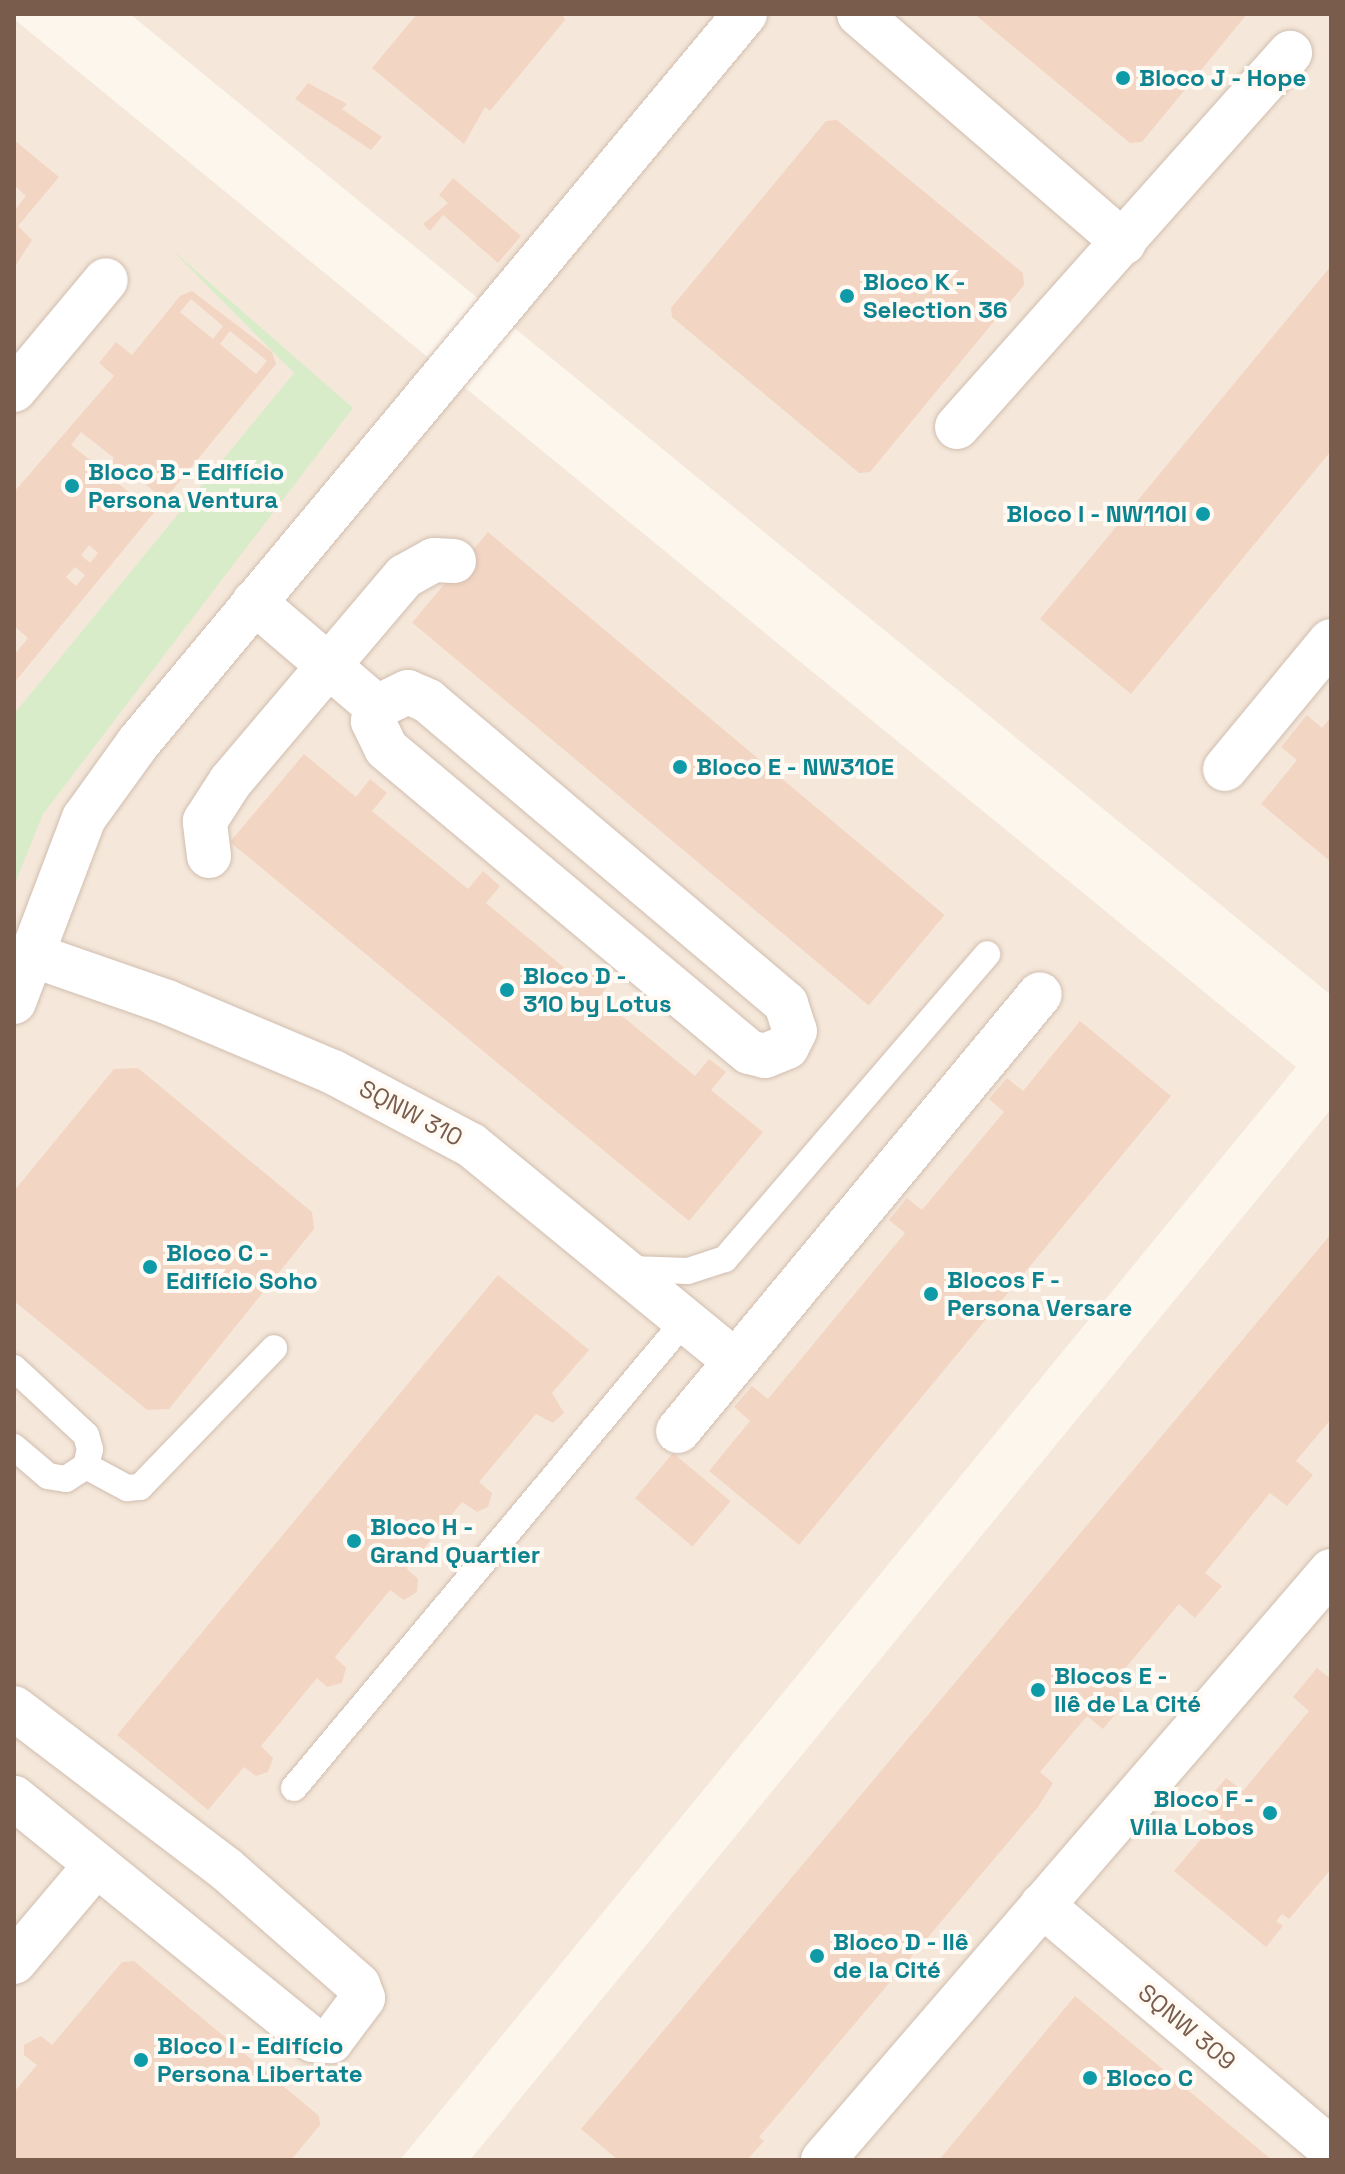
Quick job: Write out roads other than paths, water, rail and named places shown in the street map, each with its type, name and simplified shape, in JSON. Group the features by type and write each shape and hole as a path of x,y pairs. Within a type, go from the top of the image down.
{"street":[{"path":"14,1002 35,956 84,818 254,602 745,14"},
{"path":"859,14 1124,243"},
{"path":"957,427 1290,53"},
{"path":"14,390 106,280"},
{"path":"209,856 205,821 214,801 405,576 434,560 454,561"},
{"path":"254,602 377,707"},
{"path":"1225,769 1331,641"},
{"path":"408,692 428,701 786,1004 795,1031 787,1047 765,1056 737,1042 386,748 373,721 377,707 408,692"},
{"name":"SQNW 310","path":"35,956 167,1002 333,1072 471,1145 630,1269 735,1361"},
{"path":"678,1431 1040,994"},
{"path":"823,2160 1331,1571"},
{"path":"14,1708 225,1868 358,1985 363,1998 331,2041 313,2040 14,1798"},
{"path":"14,1962 95,1866"},
{"name":"SQNW 309","path":"1042,1905 1331,2149"}],"lane":[{"path":"630,1269 688,1271 725,1259 987,954"},
{"path":"294,1788 687,1318"},
{"path":"86,1466 127,1488 140,1487 274,1348"},
{"path":"14,1368 86,1435 86,1466"},
{"path":"14,1447 48,1476 66,1479 86,1466"}],"place":[{"name":"Bloco J - Hope","path":"1123,78"},
{"name":"Bloco K - Selection 36","path":"847,296"},
{"name":"Bloco B - Edifício Persona Ventura","path":"72,486"},
{"name":"Bloco I - NW110I","path":"1203,514"},
{"name":"Bloco E - NW310E","path":"680,767"},
{"name":"Bloco D - 310 by Lotus","path":"507,990"},
{"name":"Bloco C - Edifício Soho","path":"150,1267"},
{"name":"Blocos F - Persona Versare","path":"931,1294"},
{"name":"Bloco H - Grand Quartier","path":"354,1541"},
{"name":"Blocos E - Ilê de La Cité","path":"1038,1690"},
{"name":"Bloco F - Villa Lobos","path":"1270,1813"},
{"name":"Bloco D - Ilê de la Cité","path":"817,1956"},
{"name":"Bloco I - Edifício Persona Libertate","path":"141,2060"},
{"name":"Bloco C","path":"1090,2078"}]}
